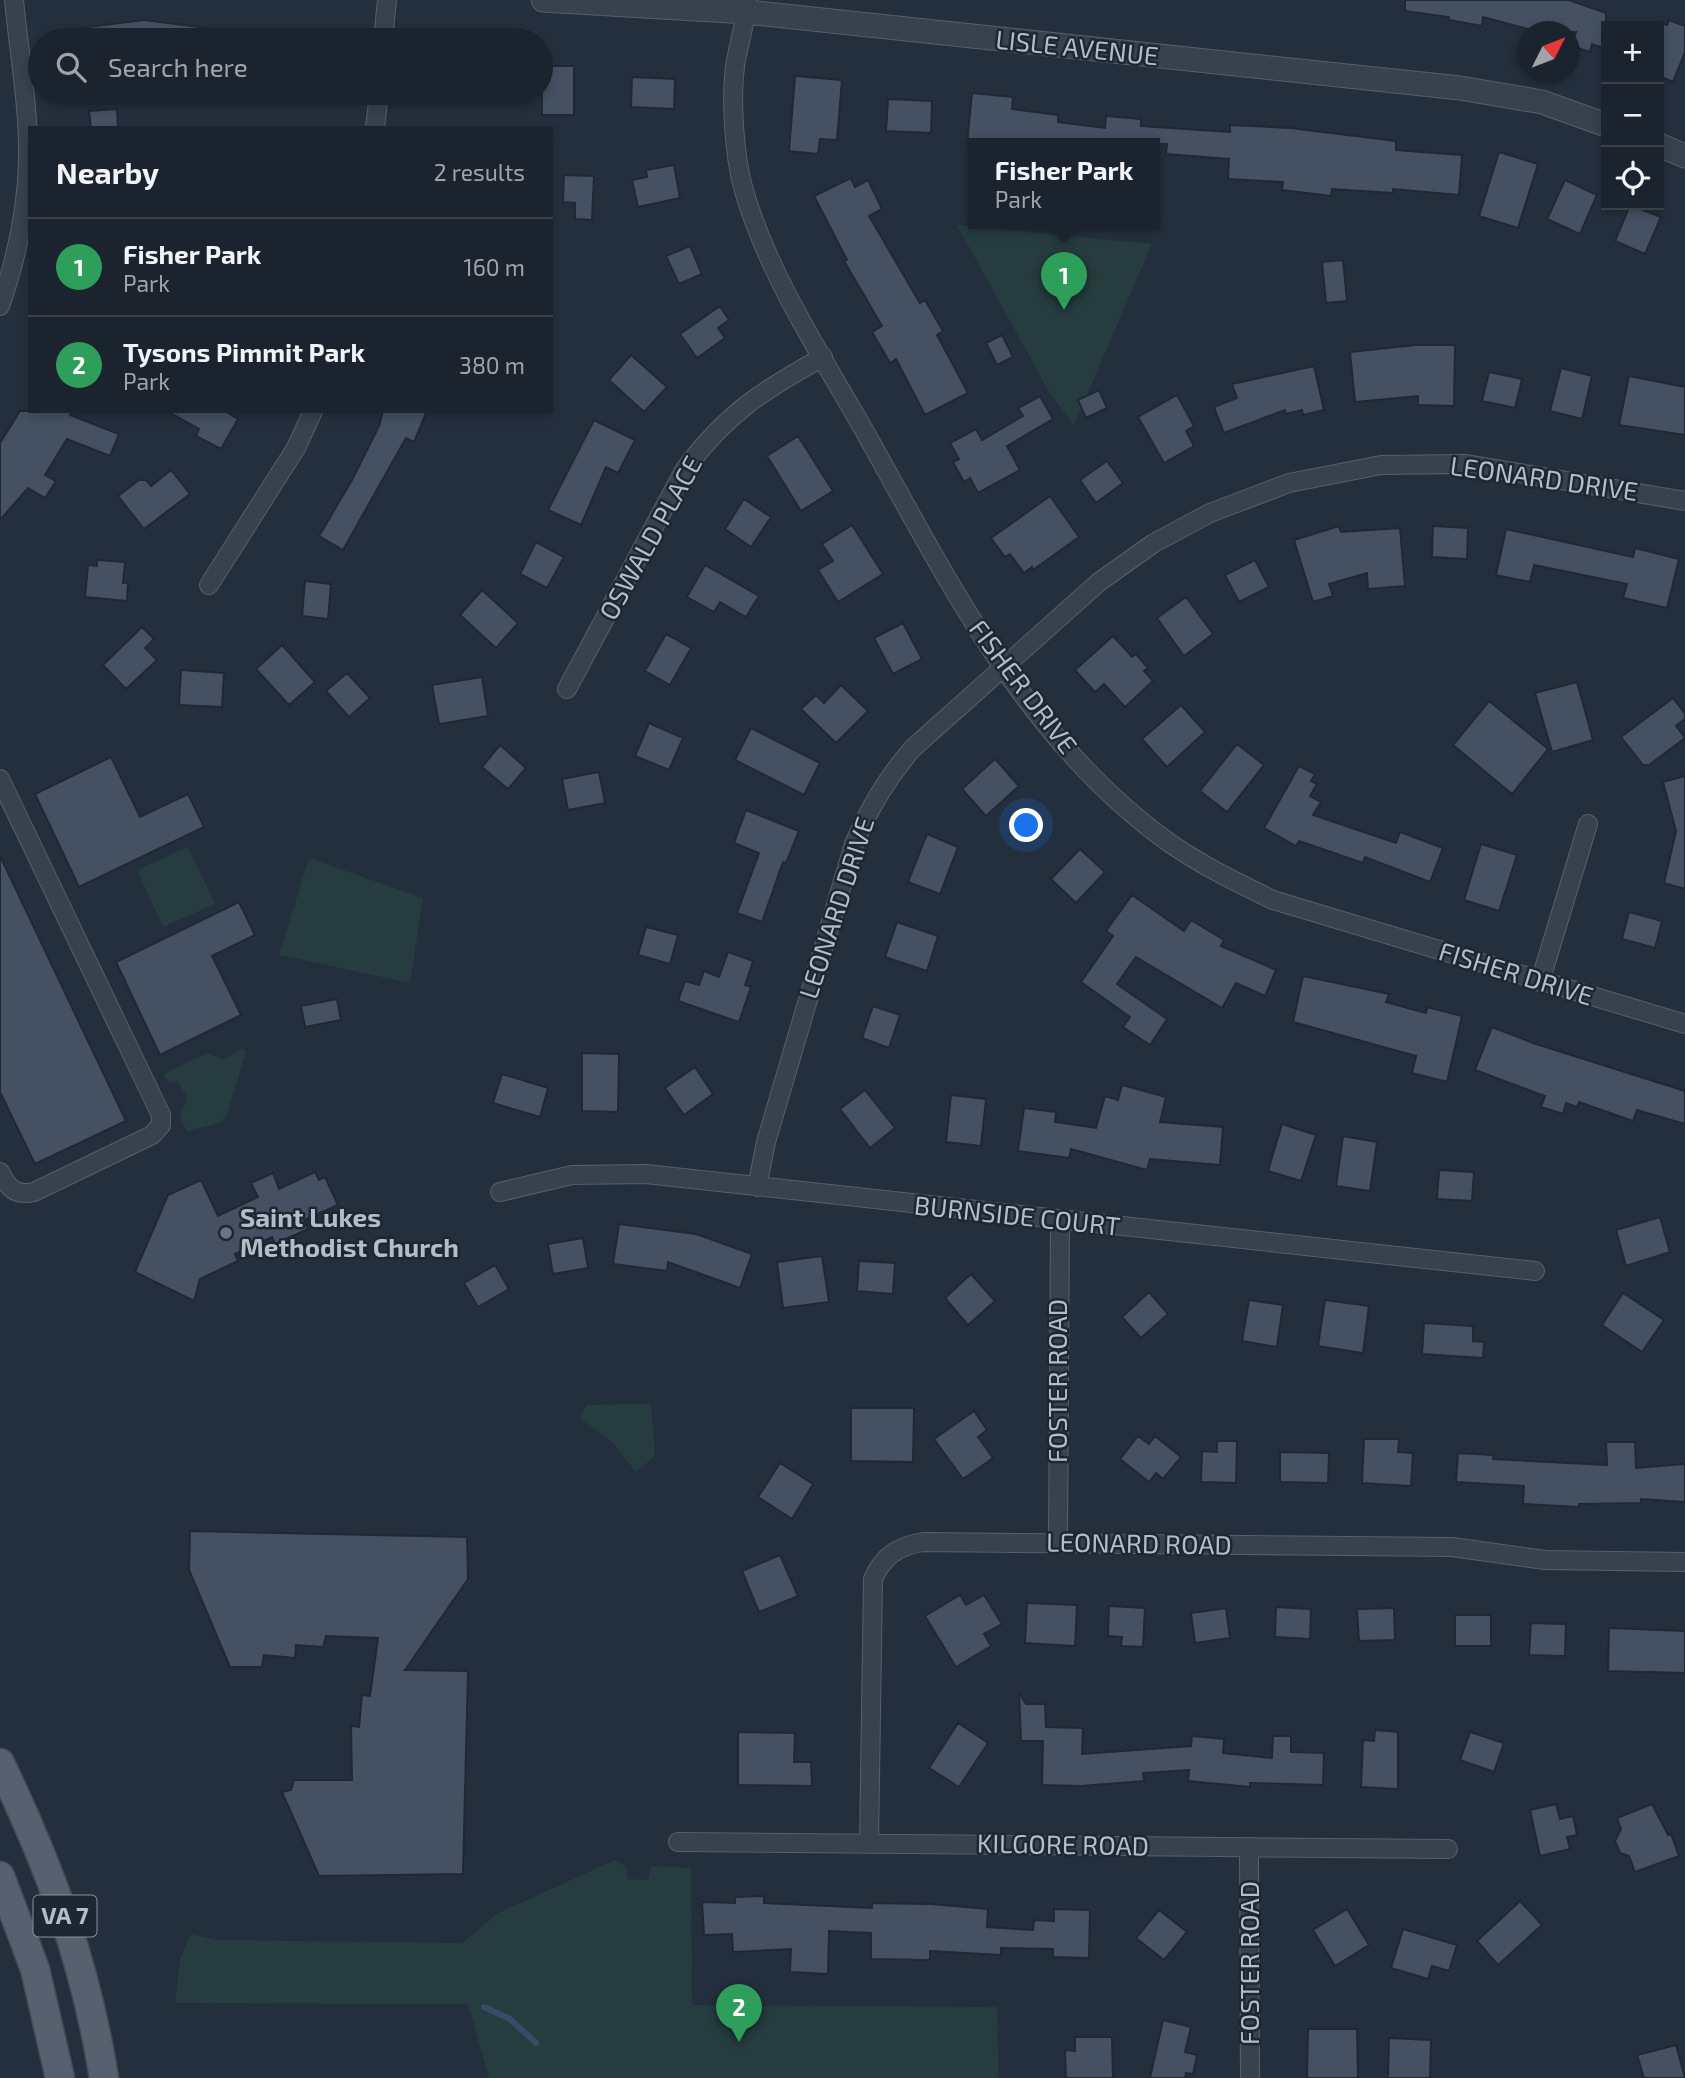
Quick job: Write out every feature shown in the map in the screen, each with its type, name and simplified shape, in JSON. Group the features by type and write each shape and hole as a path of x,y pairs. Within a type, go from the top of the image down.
{"main road":[{"name":"VA 7","path":"0,1763 61,1902 86,1985 104,2078"},
{"name":"VA 7","path":"0,1876 35,1969 60,2078"}],"street":[{"path":"0,306 12,272 22,221 28,162 14,0"},
{"path":"384,28 387,0"},
{"name":"LISLE AVENUE","path":"543,0 747,6 1460,88 1542,102 1601,123"},
{"name":"FISHER DRIVE","path":"747,6 736,63 735,110 740,170 759,232 823,357 980,636 1002,669 1095,779 1133,815 1221,875 1273,900 1335,921 1685,1024"},
{"path":"375,126 378,105"},
{"path":"1664,147 1685,156"},
{"name":"OSWALD PLACE","path":"567,689 685,469 710,436 738,409 769,387 823,357"},
{"path":"209,586 296,448 312,413"},
{"name":"LEONARD DRIVE","path":"757,1186 766,1142 850,856 871,805 889,775 912,748 1099,582 1154,543 1210,513 1289,483 1381,465 1466,464 1685,501"},
{"path":"0,779 161,1115 161,1125 152,1135 34,1192 20,1195 13,1191 0,1172"},
{"path":"1540,982 1588,824"},
{"name":"BURNSIDE COURT","path":"500,1192 572,1175 646,1174 1535,1271"},
{"name":"FOSTER ROAD","path":"1058,1543 1060,1219"},
{"name":"LEONARD ROAD","path":"869,1844 872,1598 873,1579 881,1550 923,1542 1452,1547 1545,1560 1685,1562"},
{"name":"KILGORE ROAD","path":"678,1842 1448,1849"},
{"name":"FOSTER ROAD","path":"1249,1847 1250,2078"}],"green space":[{"path":"957,225 968,226 968,229 998,229 1152,244 1074,425 1048,390"},
{"path":"188,847 215,904 163,927 137,870"},
{"path":"309,858 423,898 410,983 279,955"},
{"path":"242,1048 246,1052 226,1117 219,1123 187,1131 180,1117 187,1098 178,1081 169,1083 163,1074 208,1053 224,1060"},
{"path":"651,1404 655,1456 636,1472 612,1442 580,1419 586,1405"},
{"path":"615,1860 626,1867 628,1879 648,1880 651,1866 691,1868 692,2005 997,2007 999,2078 489,2078 468,2004 175,2003 180,1959 191,1934 215,1940 462,1943 498,1913"}],"building":[{"path":"1405,0 1569,0 1606,13 1606,21 1601,21 1601,47 1592,44 1590,52 1580,49 1580,21 1517,21 1517,26 1483,17 1482,26 1449,20 1449,17 1405,11"},
{"path":"144,20 207,28 80,28"},
{"path":"1669,20 1685,26 1685,52 1673,82 1664,78 1664,24 1667,25"},
{"path":"553,66 574,66 574,115 542,115 542,105 553,105"},
{"path":"795,76 842,80 837,140 820,139 818,154 789,151"},
{"path":"632,77 675,79 674,109 631,107"},
{"path":"972,93 1013,97 1012,109 1058,115 1058,122 1105,128 1106,116 1141,119 1141,126 1230,132 1230,125 1290,128 1396,141 1396,150 1462,155 1459,195 1393,189 1393,193 1332,189 1331,196 1282,190 1283,182 1228,179 1229,159 1166,154 1167,144 1160,144 1160,138 968,138 967,144"},
{"path":"888,99 932,101 931,133 886,131"},
{"path":"117,109 118,126 91,126 89,111"},
{"path":"1499,152 1538,164 1518,228 1479,216"},
{"path":"674,165 680,198 638,207 632,180 647,177 646,170"},
{"path":"564,175 594,176 592,220 575,219 575,203 563,202"},
{"path":"851,178 855,187 868,180 882,209 869,216 920,303 925,300 943,331 937,335 968,393 925,415 896,359 890,363 872,332 882,326 844,261 847,260 814,196"},
{"path":"1565,180 1597,195 1580,234 1547,219"},
{"path":"1628,210 1643,210 1661,217 1645,254 1615,241"},
{"path":"690,246 702,274 679,284 666,256"},
{"path":"1343,260 1347,301 1326,303 1322,262"},
{"path":"720,306 729,320 718,328 725,338 697,358 680,334"},
{"path":"1002,335 1013,357 997,365 986,343"},
{"path":"1416,345 1455,345 1454,406 1418,405 1418,396 1355,402 1350,352"},
{"path":"631,355 667,387 644,412 609,380"},
{"path":"1314,366 1324,410 1303,415 1302,410 1286,414 1285,410 1224,433 1214,407 1237,398 1232,384"},
{"path":"1561,368 1592,376 1582,419 1550,411"},
{"path":"1489,372 1522,379 1515,408 1482,401"},
{"path":"1629,376 1685,387 1685,435 1619,425"},
{"path":"1099,390 1107,408 1086,418 1078,400"},
{"path":"1177,395 1194,426 1186,431 1194,446 1164,463 1138,417"},
{"path":"1040,396 1053,419 1007,446 1020,470 978,493 970,478 964,482 953,462 959,459 950,443 976,429 982,440 1023,416 1018,408"},
{"path":"20,411 71,413 70,415 119,434 110,456 67,439 45,475 56,481 45,498 28,488 0,520 0,443"},
{"path":"171,413 228,413 238,419 221,449 196,436 199,429"},
{"path":"382,413 426,413 414,442 406,438 343,550 319,536 352,480 379,426"},
{"path":"594,420 635,440 618,473 606,467 581,525 548,510"},
{"path":"798,436 833,491 801,511 767,456"},
{"path":"1107,461 1123,483 1096,503 1080,480"},
{"path":"171,470 190,494 144,529 118,496 139,480 146,480 151,486"},
{"path":"1050,496 1079,537 1033,570 1032,567 1024,573 1010,554 1005,557 991,538"},
{"path":"744,499 771,517 751,547 725,529"},
{"path":"852,525 883,574 838,602 818,570 833,561 822,544"},
{"path":"1339,526 1341,532 1400,528 1405,586 1368,589 1367,573 1329,584 1333,596 1313,602 1294,540"},
{"path":"1433,526 1468,528 1467,559 1432,557"},
{"path":"1506,529 1633,557 1635,548 1679,559 1667,608 1623,598 1627,584 1534,565 1530,582 1496,575"},
{"path":"536,542 564,557 547,588 520,574"},
{"path":"97,560 125,562 123,583 128,583 127,601 85,597 88,565 97,566"},
{"path":"1255,560 1269,587 1239,602 1225,575"},
{"path":"705,565 759,596 746,617 720,602 714,612 687,597"},
{"path":"305,581 331,584 328,619 302,616"},
{"path":"482,590 518,623 496,648 460,615"},
{"path":"1186,597 1213,634 1184,656 1157,618"},
{"path":"903,623 922,659 893,674 874,638"},
{"path":"142,627 154,639 145,648 157,660 126,689 103,665"},
{"path":"666,634 691,648 670,685 645,671"},
{"path":"1113,636 1132,657 1136,654 1148,668 1144,671 1153,681 1125,707 1104,684 1095,692 1075,670"},
{"path":"282,645 315,682 289,705 256,669"},
{"path":"181,670 224,673 222,707 179,705"},
{"path":"347,673 370,698 349,717 326,691"},
{"path":"482,677 488,716 439,724 432,685"},
{"path":"1577,682 1593,740 1552,752 1535,693"},
{"path":"841,685 868,711 836,743 801,709 816,695 824,703"},
{"path":"1673,698 1685,714 1685,719 1676,726 1685,738 1649,765 1643,765 1621,737"},
{"path":"1489,701 1548,749 1512,794 1453,745"},
{"path":"1181,705 1205,732 1167,767 1142,739"},
{"path":"649,723 683,738 669,770 635,756"},
{"path":"751,728 820,763 804,795 735,760"},
{"path":"1237,744 1264,765 1227,812 1200,791"},
{"path":"500,745 526,768 508,789 482,767"},
{"path":"111,757 140,817 188,794 204,827 79,887 35,794"},
{"path":"995,759 1019,786 986,816 962,789"},
{"path":"1299,766 1315,774 1311,781 1317,784 1310,796 1321,802 1313,815 1396,843 1400,832 1443,848 1430,882 1365,857 1363,863 1299,841 1296,846 1264,828"},
{"path":"599,772 605,803 568,810 562,779"},
{"path":"1685,776 1685,889 1664,883 1676,831 1663,782"},
{"path":"746,810 799,831 786,863 783,862 762,922 737,913 759,853 734,843"},
{"path":"927,834 958,847 940,894 908,882"},
{"path":"1481,844 1517,855 1499,911 1464,900"},
{"path":"1080,849 1105,872 1076,903 1051,879"},
{"path":"0,856 126,1121 35,1164 0,1092"},
{"path":"1132,895 1184,931 1191,920 1224,940 1221,946 1276,970 1265,996 1236,983 1222,1008 1136,957 1117,984 1167,1019 1150,1045 1123,1027 1130,1017 1081,982 1113,936 1106,931"},
{"path":"239,902 255,935 212,956 241,1015 160,1055 116,962"},
{"path":"1629,912 1662,921 1655,948 1622,939"},
{"path":"897,922 938,936 927,971 885,957"},
{"path":"646,927 678,935 670,964 638,955"},
{"path":"728,952 753,961 745,985 751,987 739,1022 678,1001 685,981 699,985 704,971 719,977"},
{"path":"1303,976 1389,994 1386,1002 1426,1013 1427,1007 1462,1016 1447,1082 1412,1073 1416,1056 1293,1022"},
{"path":"337,999 341,1020 305,1027 301,1006"},
{"path":"873,1006 900,1015 889,1048 862,1038"},
{"path":"1492,1027 1533,1043 1685,1091 1685,1124 1637,1110 1633,1121 1579,1102 1577,1107 1566,1103 1563,1114 1541,1107 1545,1096 1475,1070"},
{"path":"582,1053 619,1054 618,1112 582,1111"},
{"path":"695,1067 713,1094 684,1115 665,1088"},
{"path":"502,1074 548,1088 540,1117 493,1103"},
{"path":"1122,1085 1166,1097 1160,1122 1223,1127 1220,1165 1150,1159 1147,1170 1071,1149 1069,1158 1018,1151 1024,1108 1056,1112 1055,1122 1096,1128 1105,1096 1118,1100"},
{"path":"865,1090 895,1128 870,1148 840,1109"},
{"path":"951,1095 986,1099 981,1146 946,1142"},
{"path":"1282,1124 1316,1135 1301,1181 1268,1171"},
{"path":"1343,1136 1377,1142 1370,1191 1336,1186"},
{"path":"1439,1170 1474,1172 1472,1201 1437,1199"},
{"name":"Saint Lukes Methodist Church","path":"315,1172 319,1180 325,1177 338,1205 304,1220 308,1229 275,1244 272,1237 235,1254 238,1261 200,1279 194,1301 135,1272 168,1195 201,1180 218,1216 258,1197 251,1183 273,1173 279,1189"},
{"path":"1660,1217 1670,1252 1626,1266 1616,1230"},
{"path":"619,1224 696,1234 752,1254 740,1288 668,1262 667,1271 613,1264"},
{"path":"583,1238 588,1268 553,1274 548,1244"},
{"path":"822,1256 829,1302 783,1308 777,1262"},
{"path":"859,1261 895,1263 893,1294 857,1291"},
{"path":"495,1265 509,1289 478,1307 464,1283"},
{"path":"971,1274 995,1301 968,1325 945,1298"},
{"path":"1149,1292 1168,1314 1141,1338 1122,1317"},
{"path":"1623,1293 1664,1320 1642,1352 1602,1325"},
{"path":"1249,1300 1283,1305 1277,1347 1242,1341"},
{"path":"1325,1300 1369,1306 1363,1353 1318,1346"},
{"path":"1424,1323 1473,1326 1473,1341 1484,1342 1483,1358 1422,1354"},
{"path":"851,1408 914,1408 913,1462 851,1461"},
{"path":"974,1411 987,1430 978,1437 993,1458 963,1479 934,1439"},
{"path":"1138,1436 1149,1444 1155,1436 1181,1457 1163,1479 1156,1473 1149,1482 1120,1459"},
{"path":"1364,1439 1399,1439 1398,1452 1413,1453 1411,1486 1362,1483"},
{"path":"1217,1441 1237,1441 1236,1483 1201,1482 1202,1451 1217,1452"},
{"path":"1606,1442 1635,1442 1636,1468 1685,1464 1685,1502 1641,1499 1641,1503 1579,1504 1579,1507 1523,1504 1524,1486 1456,1482 1458,1453 1493,1455 1493,1459 1607,1465"},
{"path":"1280,1452 1329,1453 1328,1483 1280,1482"},
{"path":"780,1463 813,1484 792,1519 758,1497"},
{"path":"190,1531 467,1537 468,1579 405,1670 468,1671 463,1874 319,1876 282,1792 291,1790 294,1780 352,1780 351,1726 359,1727 362,1695 370,1696 378,1638 326,1636 323,1647 296,1645 295,1658 264,1655 262,1667 230,1667 189,1570"},
{"path":"780,1555 798,1596 759,1612 742,1571"},
{"path":"960,1595 966,1605 984,1595 1002,1624 984,1634 991,1646 956,1667 925,1616"},
{"path":"1027,1603 1077,1605 1075,1646 1025,1643"},
{"path":"1109,1606 1145,1608 1143,1647 1121,1646 1122,1637 1108,1636"},
{"path":"1276,1607 1311,1609 1310,1639 1275,1637"},
{"path":"1226,1608 1230,1638 1195,1643 1191,1613"},
{"path":"1394,1608 1395,1640 1359,1641 1357,1609"},
{"path":"1455,1615 1491,1615 1491,1646 1455,1646"},
{"path":"1531,1623 1566,1624 1565,1656 1529,1655"},
{"path":"1609,1628 1685,1631 1685,1673 1608,1671"},
{"path":"1019,1692 1026,1704 1045,1704 1046,1727 1083,1728 1082,1754 1191,1746 1192,1736 1224,1739 1223,1753 1272,1758 1273,1736 1291,1736 1291,1752 1324,1753 1323,1785 1250,1783 1250,1787 1188,1781 1189,1770 1143,1773 1144,1781 1081,1786 1042,1785 1043,1741 1021,1741"},
{"path":"958,1723 988,1743 959,1787 929,1768"},
{"path":"1375,1730 1398,1732 1398,1789 1361,1787 1363,1740 1374,1741"},
{"path":"738,1732 795,1733 794,1762 811,1762 812,1786 738,1785"},
{"path":"1470,1732 1504,1743 1494,1772 1460,1760"},
{"path":"1556,1804 1560,1819 1573,1816 1577,1835 1567,1837 1570,1849 1540,1856 1530,1810"},
{"path":"1652,1804 1668,1835 1671,1834 1679,1856 1635,1872 1629,1856 1620,1853 1615,1841 1621,1829 1617,1818"},
{"path":"764,1896 764,1903 872,1908 872,1903 931,1904 988,1909 987,1927 1033,1930 1034,1920 1054,1921 1054,1909 1090,1910 1089,1958 1053,1957 1053,1949 1001,1948 1001,1955 930,1951 930,1960 871,1959 871,1933 829,1931 828,1974 790,1972 791,1949 733,1952 732,1934 704,1935 702,1902 735,1903 735,1897"},
{"path":"1520,1901 1542,1925 1498,1965 1477,1941"},
{"path":"1347,1909 1369,1945 1335,1966 1313,1930"},
{"path":"1159,1910 1187,1932 1164,1960 1136,1938"},
{"path":"1403,1929 1457,1945 1449,1971 1432,1966 1428,1979 1391,1968"},
{"path":"1163,2020 1191,2027 1185,2052 1197,2055 1193,2074 1186,2073 1185,2078 1150,2078"},
{"path":"1308,2029 1357,2029 1358,2078 1307,2078"},
{"path":"1075,2037 1112,2037 1113,2078 1066,2078 1065,2050 1075,2051"},
{"path":"1389,2038 1431,2040 1430,2078 1388,2078"},
{"path":"1676,2045 1685,2078 1644,2078 1637,2055"}],"waterway":[{"path":"484,2007 510,2019 536,2043"}],"place":[{"name":"Fisher Park","path":"1064,310"},
{"name":"Saint Lukes Methodist Church","path":"226,1233"},
{"name":"Tysons Pimmit Park","path":"739,2042"}]}
